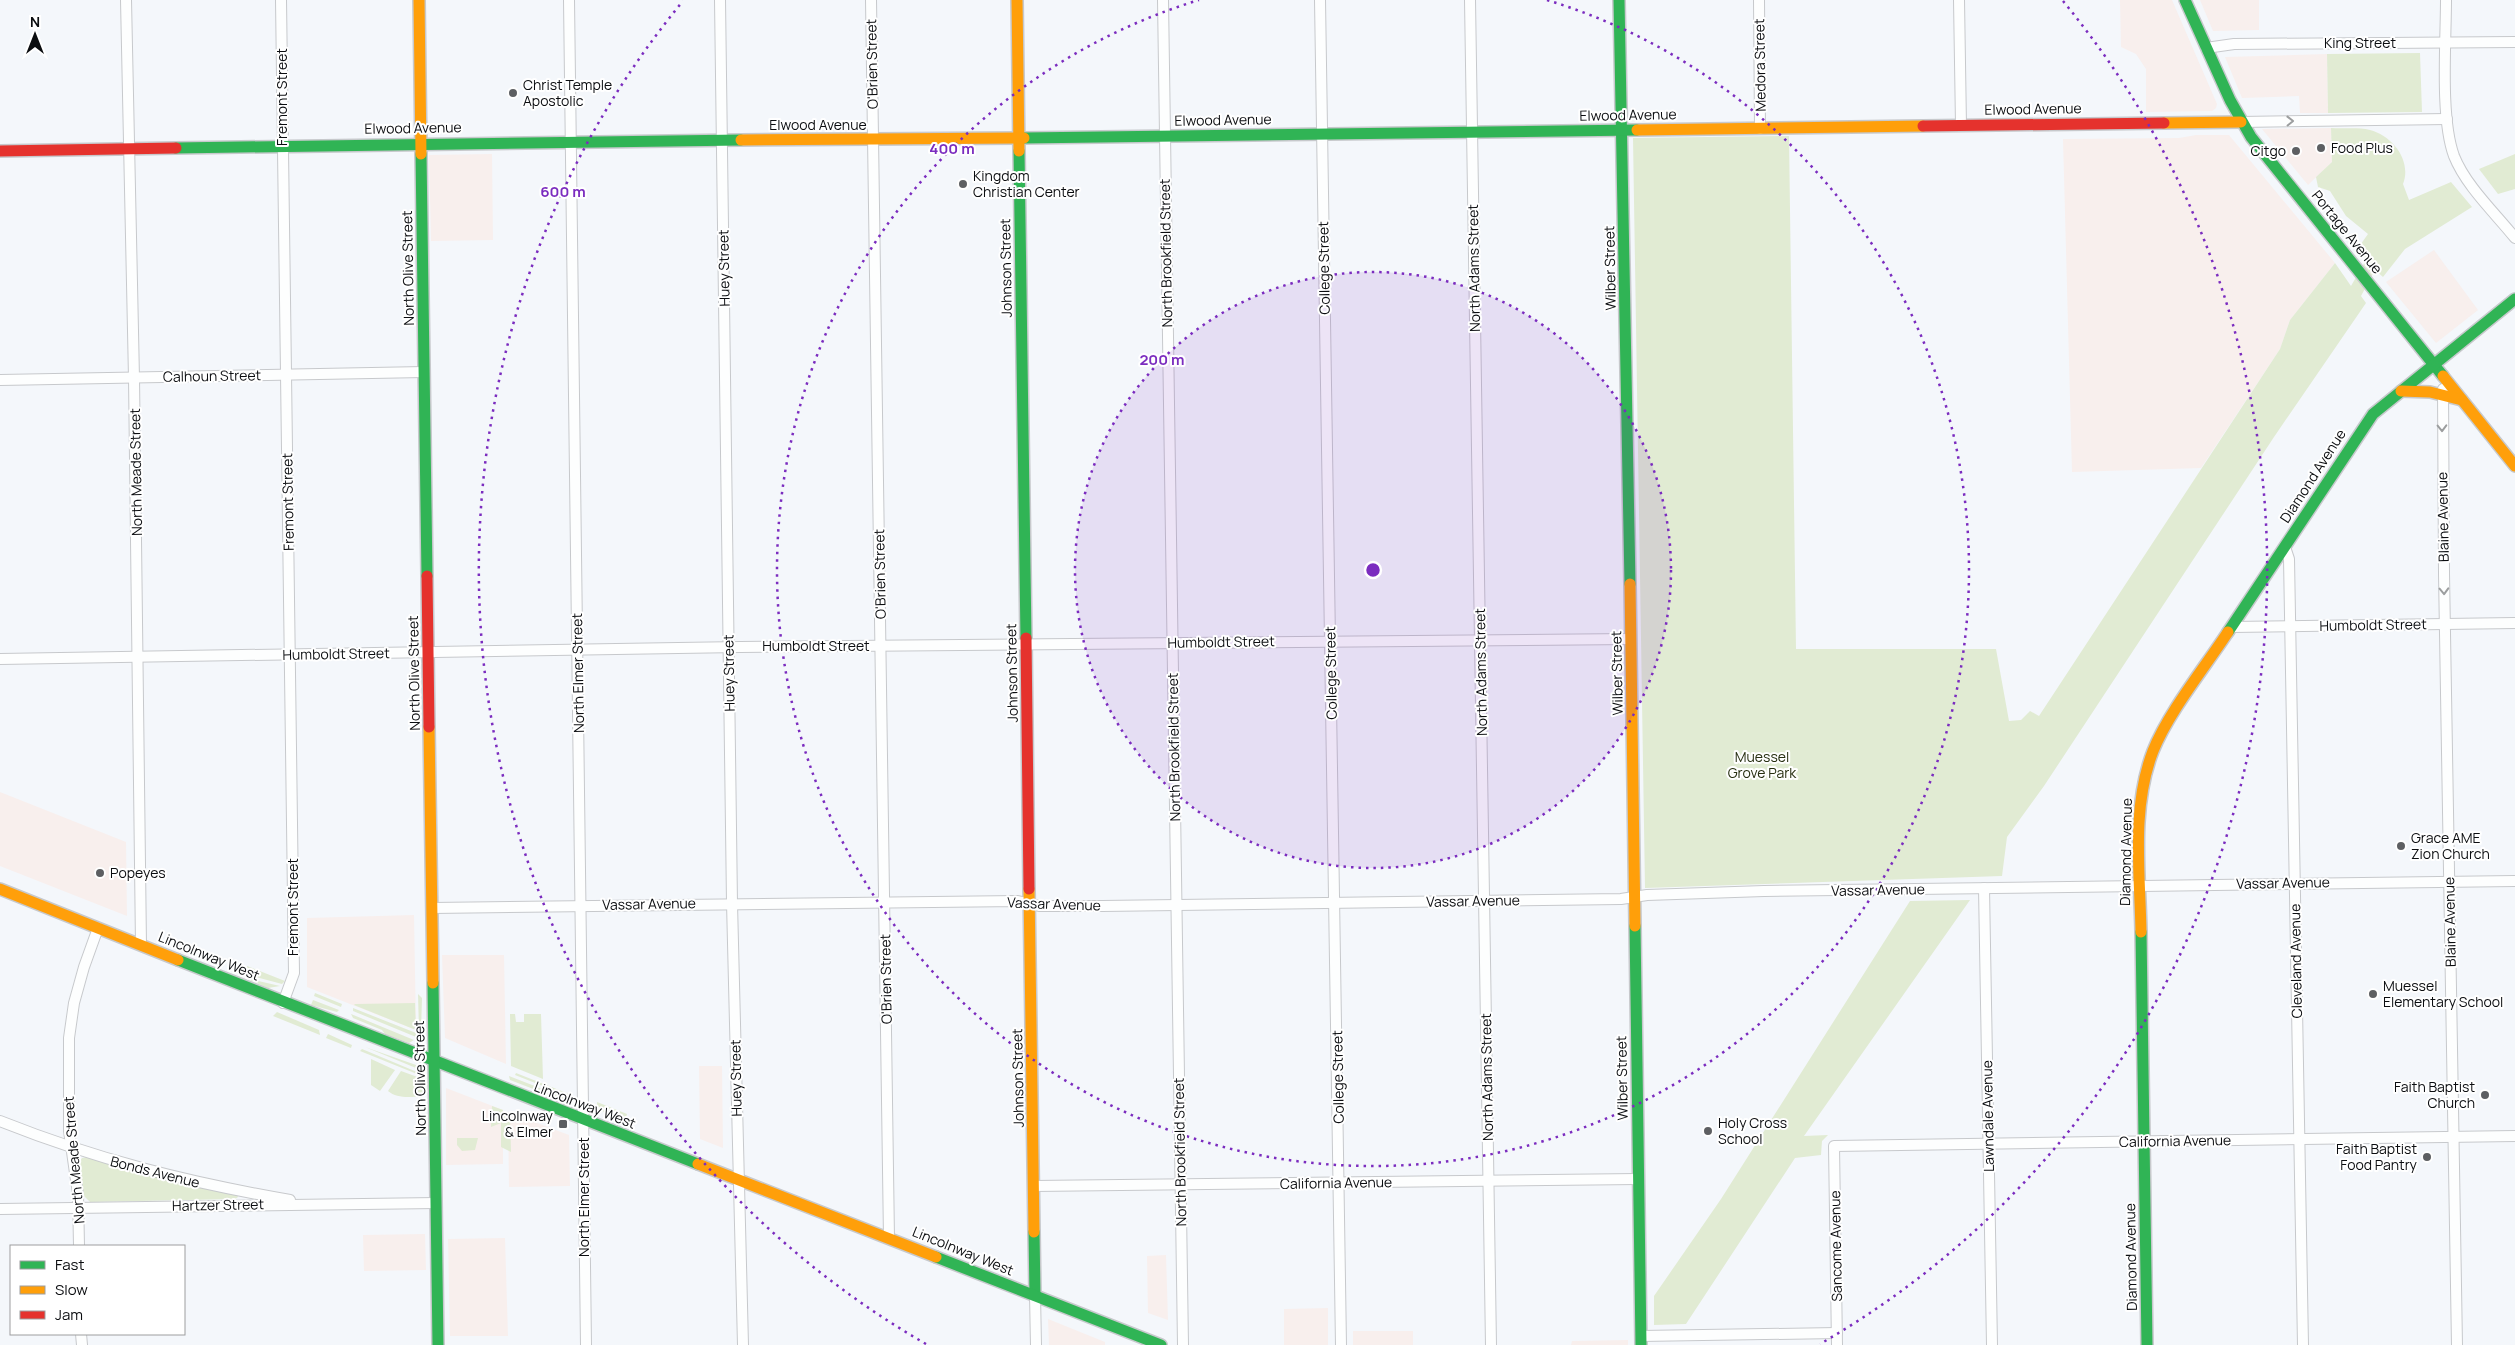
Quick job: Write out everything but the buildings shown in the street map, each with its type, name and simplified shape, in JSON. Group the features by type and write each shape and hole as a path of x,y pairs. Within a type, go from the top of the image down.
{"street":[{"name":"North Meade Street","path":"126,0 134,378 141,945"},
{"name":"Fremont Street","path":"281,0 294,973 283,1003"},
{"name":"North Olive Street","path":"419,0 438,1345"},
{"name":"North Elmer Street","path":"569,0 586,1345"},
{"name":"Huey Street","path":"720,0 732,903 743,1345"},
{"name":"O'Brien Street","path":"871,0 889,1238"},
{"name":"Johnson Street","path":"1017,0 1036,1345"},
{"name":"North Brookfield Street","path":"1162,0 1183,1345"},
{"name":"College Street","path":"1320,0 1341,1345"},
{"name":"North Adams Street","path":"1470,0 1491,1345"},
{"name":"Wilber Street","path":"1619,0 1631,638 1641,1341"},
{"name":"Medora Street","path":"1759,0 1760,129"},
{"path":"1959,0 1961,125"},
{"name":"Portage Avenue","path":"2186,0 2241,122 2515,466"},
{"path":"2446,0 2447,120 2454,155 2475,188 2515,238"},
{"name":"King Street","path":"2206,48 2234,44 2515,42"},
{"name":"Elwood Avenue","path":"0,152 421,143 874,140 2447,120"},
{"name":"Diamond Avenue","path":"2147,1345 2139,885 2141,792 2151,756 2163,731 2373,414 2515,299"},
{"name":"Calhoun Street","path":"0,380 424,372"},
{"name":"Blaine Avenue","path":"2446,380 2442,394 2453,1137 2458,1345"},
{"path":"2401,391 2442,394 2462,400"},
{"name":"Cleveland Avenue","path":"2285,547 2289,559 2303,1345"},
{"name":"Humboldt Street","path":"2232,627 2515,623"},
{"name":"Humboldt Street","path":"0,660 729,647 1631,638"},
{"name":"Vassar Avenue","path":"432,908 1018,901 1030,904 1176,905 1484,901 1635,897 1690,893 2515,880"},
{"name":"Lawndale Avenue","path":"1984,888 1992,1345"},
{"name":"Lincolnway West","path":"0,889 283,1003 584,1121 739,1178 1161,1345"},
{"name":"North Meade Street","path":"80,1245 79,1207 71,1148 68,1086 70,1028 84,967 98,928"},
{"name":"Bonds Avenue","path":"0,1121 71,1148 166,1176 316,1204"},
{"name":"California Avenue","path":"1834,1146 2515,1136"},
{"name":"Sancome Avenue","path":"1834,1146 1837,1345"},
{"name":"California Avenue","path":"1034,1186 1638,1179"},
{"name":"Hartzer Street","path":"0,1208 436,1203"},
{"path":"1641,1341 1837,1333"}],"shaded area":[{"path":"2120,0 2172,0 2217,104 2216,108 2212,111 2146,112 2146,69 2136,54 2121,47"},
{"path":"2200,0 2259,0 2259,30 2213,31"},
{"path":"2327,54 2328,113 2300,113 2299,96 2242,98 2225,57"},
{"path":"2331,128 2332,162 2308,185 2262,129"},
{"path":"2196,135 2229,135 2335,263 2290,320 2280,349 2201,468 2072,472 2063,139 2179,138"},
{"path":"492,154 493,240 431,241 429,155"},
{"path":"2434,250 2478,310 2436,343 2386,282"},
{"path":"0,792 126,842 127,916 0,866"},
{"path":"414,915 416,1030 307,987 307,918"},
{"path":"442,955 504,955 506,1064 445,1038"},
{"path":"699,1066 722,1066 723,1148 700,1139"},
{"path":"446,1088 503,1110 503,1164 446,1165"},
{"path":"508,1112 569,1135 570,1186 509,1187"},
{"path":"425,1234 426,1270 364,1271 363,1235"},
{"path":"505,1238 508,1336 450,1336 448,1239"},
{"path":"1166,1255 1168,1320 1148,1313 1147,1256"},
{"path":"1328,1308 1328,1345 1284,1345 1284,1309"},
{"path":"1048,1319 1105,1342 1105,1345 1049,1345"},
{"path":"1353,1331 1413,1331 1413,1345 1353,1345"},
{"path":"1628,1340 1628,1345 1571,1345 1572,1341"}],"green space":[{"path":"2420,53 2422,112 2328,113 2327,54"},
{"name":"Muessel Grove Park","path":"2331,128 2370,130 2378,133 2393,144 2403,158 2405,175 2403,184 2409,200 2451,182 2472,207 2405,249 2383,277 2375,270 2361,296 2366,303 2274,437 2044,786 2007,837 2002,876 1645,888 1633,138 1789,136 1796,649 1996,649 2009,721 2021,720 2030,711 2039,716 2280,349 2290,320 2335,263 2351,286 2366,260 2358,248 2368,234 2346,216 2330,191 2318,187 2316,177 2332,162"},
{"path":"2515,154 2515,189 2498,194 2479,169"},
{"path":"1970,900 1804,1136 1828,1135 1822,1141 1821,1155 1795,1158 1686,1324 1654,1325 1654,1296 1721,1199 1910,901"},
{"path":"247,966 285,981 282,984 245,974"},
{"path":"245,978 280,986 268,988"},
{"path":"315,993 342,1004 341,1007 314,996"},
{"path":"418,994 422,998 421,1032 419,1031"},
{"path":"313,1000 339,1010 337,1012 311,1005"},
{"path":"415,1003 416,1030 354,1005 355,1004"},
{"path":"353,1008 416,1033 416,1037 353,1011"},
{"path":"277,1012 319,1030 320,1035 273,1016"},
{"path":"351,1014 414,1040 409,1043 385,1034 382,1030 353,1018"},
{"path":"510,1014 515,1014 516,1022 524,1022 524,1014 541,1014 543,1079 511,1066"},
{"path":"328,1034 352,1045 351,1048 326,1038"},
{"path":"365,1047 416,1065 416,1068"},
{"path":"362,1049 417,1072 417,1074 360,1051"},
{"path":"371,1059 395,1070 380,1091 371,1085"},
{"path":"401,1071 423,1079 423,1096 400,1096 388,1091"},
{"path":"516,1073 569,1094 568,1096 515,1075"},
{"path":"509,1076 568,1099 568,1101 555,1100 549,1095 510,1080"},
{"path":"597,1102 627,1114 625,1121 610,1118 597,1106"},
{"path":"492,1106 503,1110 502,1116 508,1116 508,1112 531,1120 510,1115 511,1152 501,1147 501,1123 491,1127"},
{"path":"457,1138 478,1138 475,1150 462,1151 457,1145"},
{"path":"87,1157 237,1194 238,1197 235,1199 90,1202 84,1196 79,1163 82,1158"}],"traffic: fast":[{"path":"1619,0 1630,584"},
{"path":"2185,0 2230,100 2251,137 2443,376"},
{"path":"1024,138 1637,130"},
{"path":"176,148 741,140"},
{"path":"1019,151 1026,638"},
{"path":"421,154 427,576"},
{"path":"2228,632 2373,414 2515,299"},
{"path":"1635,926 1641,1345"},
{"path":"2141,932 2147,1345"},
{"path":"178,960 698,1164"},
{"path":"433,983 438,1345"},
{"path":"1034,1232 1035,1295"},
{"path":"936,1257 1161,1345"}],"traffic: slow":[{"path":"419,0 421,154"},
{"path":"1017,0 1019,151"},
{"path":"2164,123 2241,122"},
{"path":"1637,130 1923,126"},
{"path":"741,140 1024,138"},
{"path":"2443,376 2515,466"},
{"path":"2401,391 2430,392 2462,400"},
{"path":"1630,584 1635,926"},
{"path":"2141,932 2138,841 2139,818 2146,773 2153,751 2168,721 2228,632"},
{"path":"429,727 433,983"},
{"path":"0,889 178,960"},
{"path":"1029,889 1034,1232"},
{"path":"698,1164 936,1257"}],"traffic: jam":[{"path":"1923,126 2164,123"},
{"path":"0,151 176,148"},
{"path":"427,576 429,727"},
{"path":"1026,638 1029,889"}],"place":[{"name":"Christ Temple Apostolic","path":"513,93"},
{"name":"Food Plus","path":"2321,148"},
{"name":"Citgo","path":"2296,151"},
{"name":"Kingdom Christian Center","path":"963,184"},
{"name":"Grace AME Zion Church","path":"2401,846"},
{"name":"Popeyes","path":"100,873"},
{"name":"Muessel Elementary School","path":"2373,994"},
{"name":"Faith Baptist Church","path":"2485,1095"},
{"name":"Lincolnway & Elmer","path":"563,1124"},
{"name":"Holy Cross School","path":"1708,1131"},
{"name":"Faith Baptist Food Pantry","path":"2427,1157"}]}
